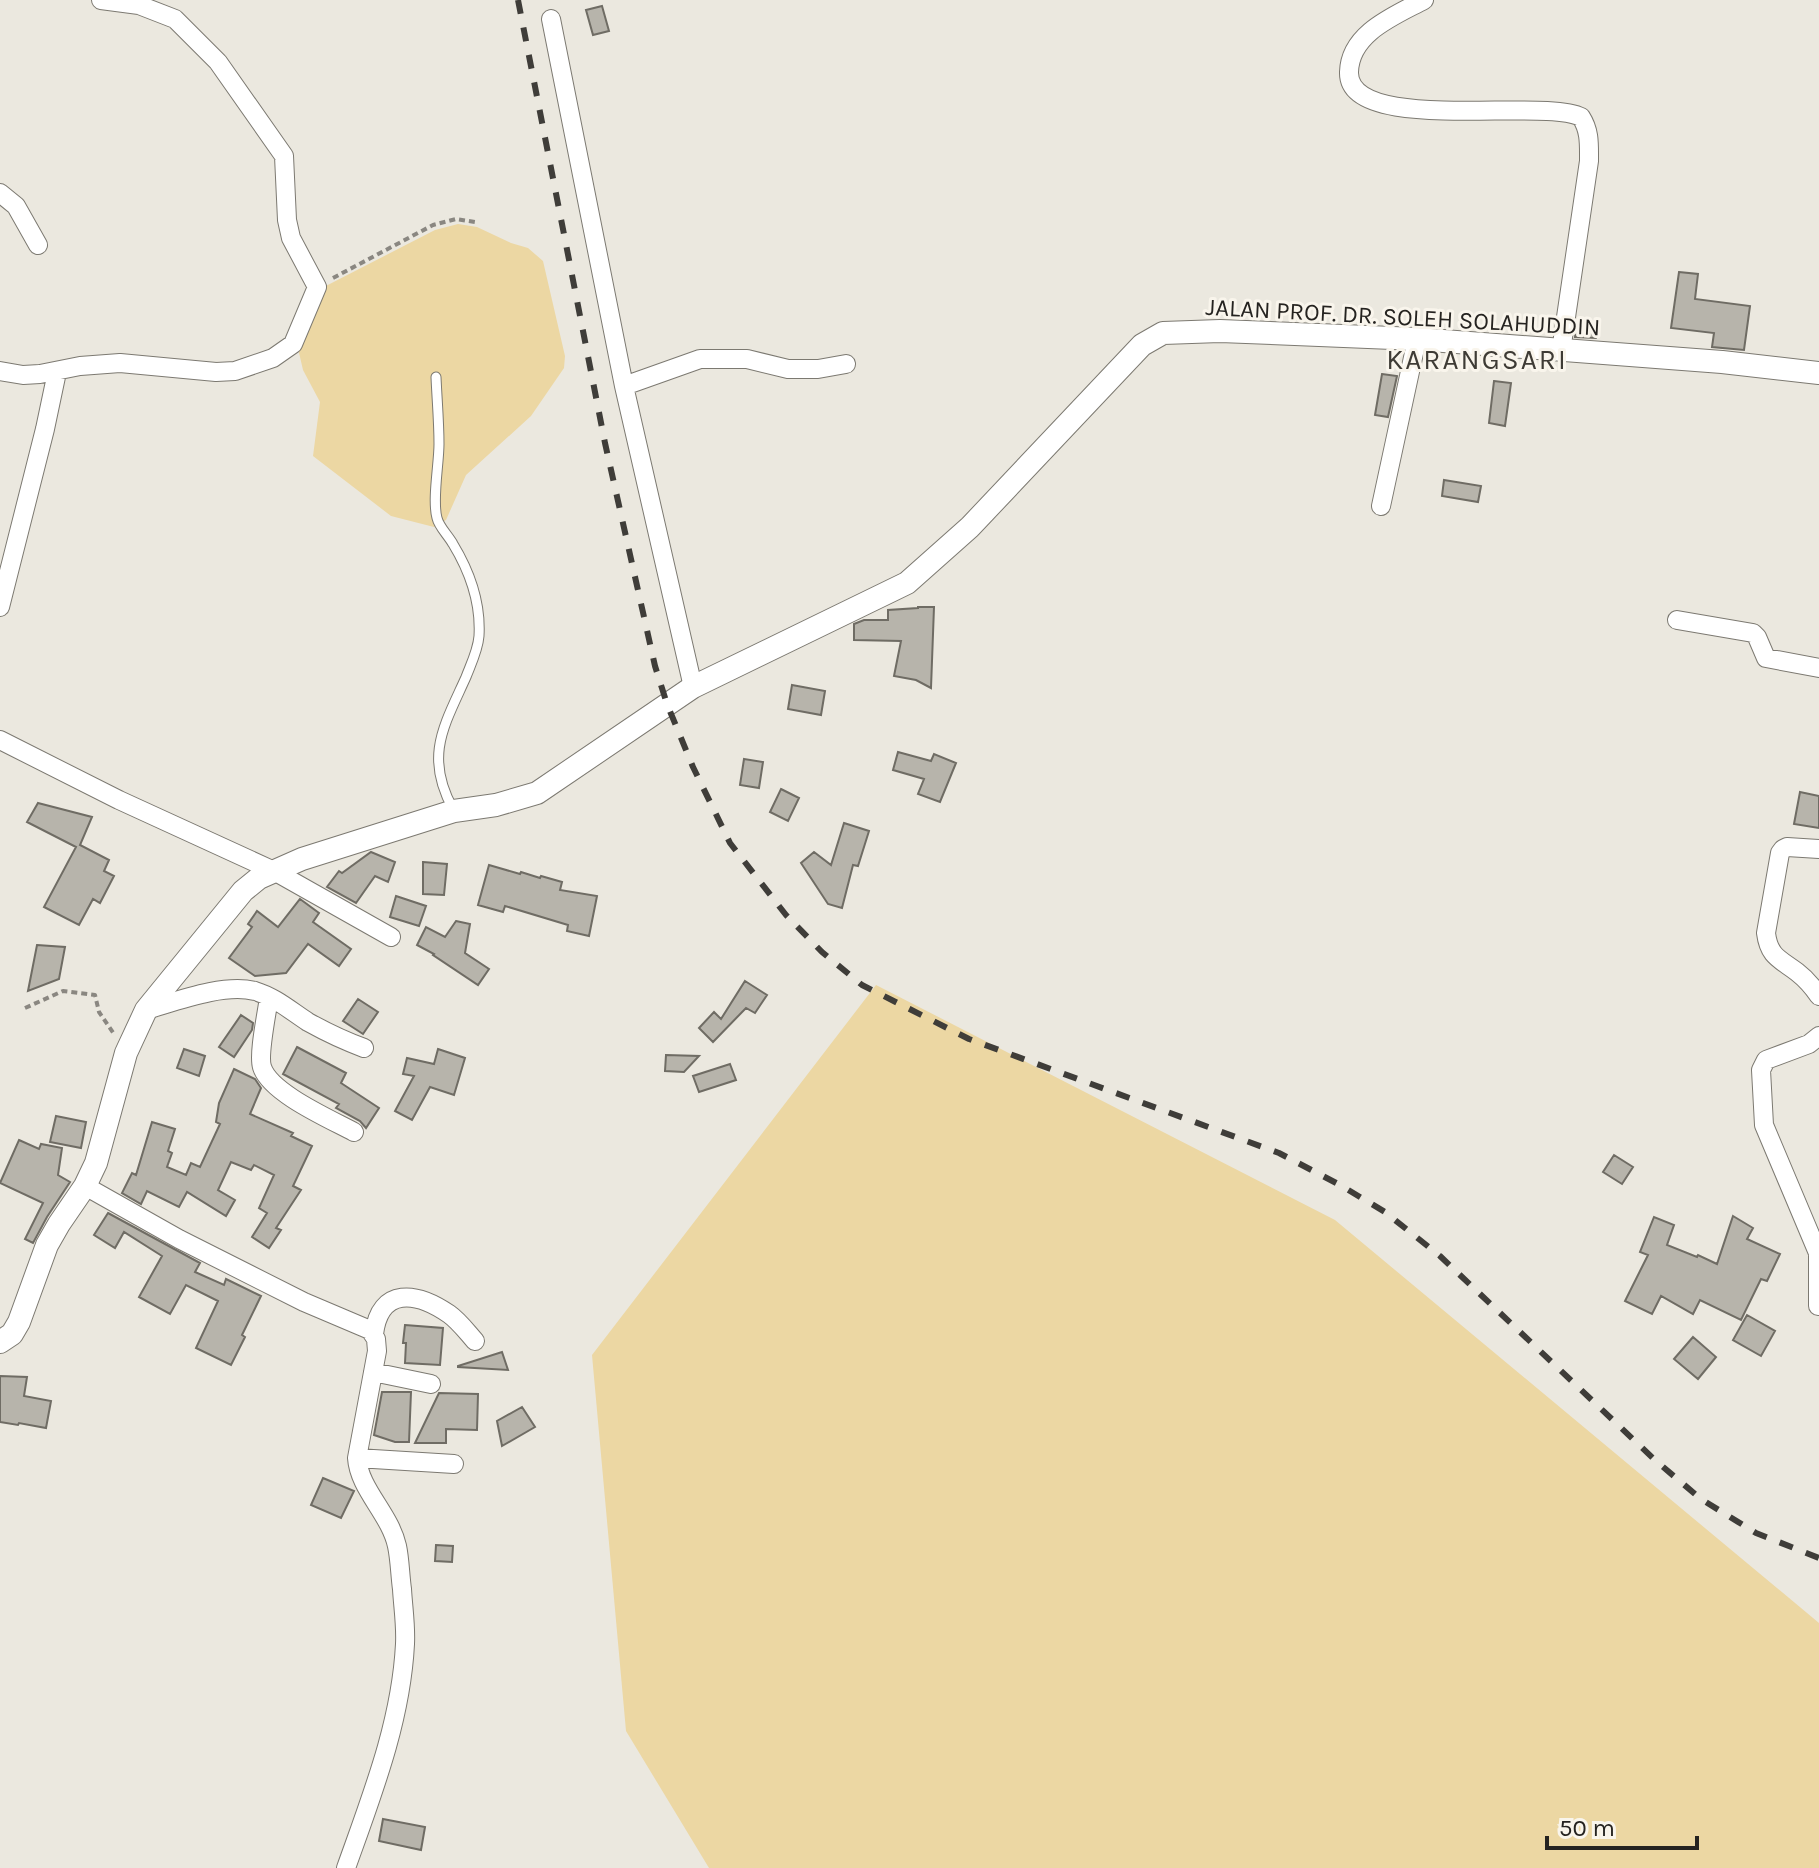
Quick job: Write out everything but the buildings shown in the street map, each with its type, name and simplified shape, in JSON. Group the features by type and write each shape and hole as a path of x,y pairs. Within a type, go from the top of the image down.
{"street":[{"path":"0,371 23,375 110,363 235,371 273,358 293,344 317,287 291,238 287,220 284,156 218,62 175,19 139,5 101,0"},
{"path":"1424,0 1380,23 1365,36 1349,64 1348,77 1354,89 1400,109 1568,113 1581,117 1586,125 1589,161 1561,351"},
{"path":"551,19 624,386 693,687"},
{"path":"0,193 16,206 38,245"},
{"name":"JALAN PROF. DR. SOLEH SOLAHUDDIN","path":"0,1342 12,1334 19,1322 47,1245 96,1163 126,1053 146,1010 243,891 259,878 302,859 454,811 496,805 537,793 693,687 907,583 970,527 1142,345 1163,333 1220,331 1417,339 1722,362 1819,373"},
{"path":"1381,506 1417,339"},
{"path":"624,386 700,359 747,359 788,369 818,369 846,364"},
{"path":"0,607 57,372"},
{"path":"1677,620 1753,633 1766,658 1819,668"},
{"path":"0,740 119,800 274,871 391,937"},
{"path":"1819,849 1783,849 1778,859 1766,933 1772,953 1806,979 1819,996"},
{"path":"146,1010 217,991 253,991 269,997 328,1033 364,1048"},
{"path":"269,997 261,1064 267,1077 281,1092 354,1132"},
{"path":"1818,1306 1818,1253 1764,1125 1761,1070 1766,1060 1809,1044 1819,1036"},
{"path":"85,1186 179,1239 374,1334"},
{"path":"346,1868 387,1749 405,1644 398,1547 389,1522 362,1479 357,1458 377,1344 374,1334 376,1317 394,1299 414,1298 451,1315 475,1341"},
{"path":"373,1372 431,1384"},
{"path":"357,1458 454,1464"}],"lane":[{"path":"436,377 439,445 436,516 467,569 479,615 479,640 445,724 438,750 438,770 454,811"}],"path":[{"path":"317,287 433,225 456,219 475,222"},
{"path":"25,1008 63,991 95,995 99,1012 126,1053"}],"shaded area":[{"path":"458,224 477,227 528,248 543,261 565,356 564,368 531,416 466,475 446,520 434,527 391,516 313,456 320,402 303,370 297,344 320,289 435,230"},
{"path":"876,985 1335,1220 1819,1623 1819,1868 709,1868 626,1731 592,1355"}],"railway":[{"path":"518,0 605,443 655,666 693,767 730,843 786,915 822,952 862,985 969,1039 1279,1153 1385,1212 1440,1256 1656,1461 1701,1499 1756,1533 1819,1558"}],"district":[{"name":"KARANGSARI","path":"1477,359"}]}
